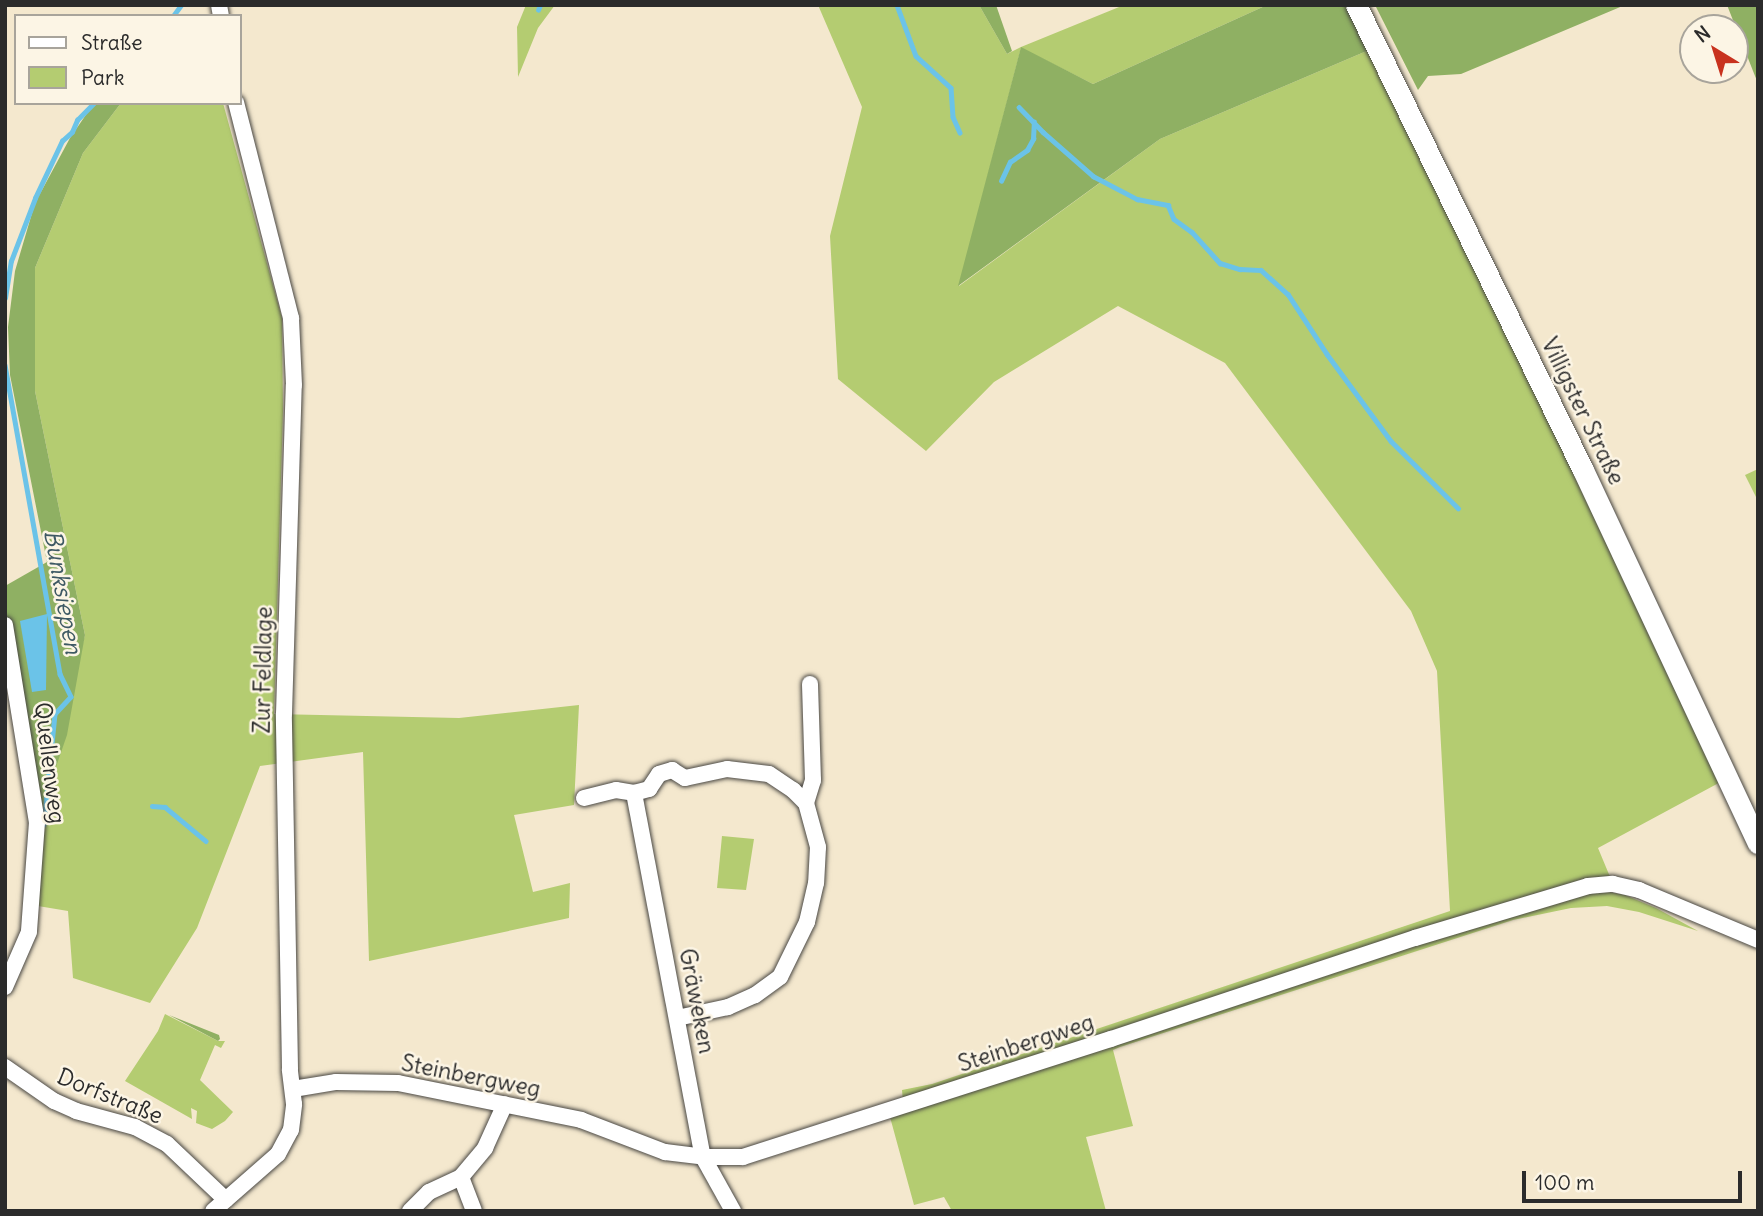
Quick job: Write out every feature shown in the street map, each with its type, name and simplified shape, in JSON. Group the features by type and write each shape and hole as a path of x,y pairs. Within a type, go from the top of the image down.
{"main road":[{"name":"Villigster Straße","path":"1356,5 1583,470 1758,843"}],"street":[{"name":"Zur Feldlage","path":"220,1205 269,1164 285,1143 294,1117 284,714 294,385 291,318 237,105"},
{"name":"Quellenweg","path":"5,625 37,822 29,932 5,986"},
{"path":"806,803 813,780 810,684"},
{"path":"584,798 616,790 634,793 649,789 659,774 672,770 685,778 727,769 769,774 793,790 806,803 818,847 816,883 807,922 780,977 755,995 728,1007 677,1018"},
{"name":"Gräweken","path":"634,793 703,1157 733,1211"},
{"name":"Steinbergweg","path":"293,1089 336,1082 398,1083 581,1120 621,1138 665,1152 703,1157 743,1157 1111,1040 1415,937 1588,886 1613,884 1639,890 1758,940"},
{"name":"Dorfstraße","path":"9,1077 65,1106 135,1127 167,1144 220,1205"},
{"path":"410,1211 429,1192 461,1177 485,1148 505,1104"},
{"path":"461,1177 474,1211"}],"green space":[{"path":"526,5 555,5 538,28 518,77 517,27"},
{"path":"818,5 979,5 1007,54 1021,47 1124,5 1267,5 1093,84 1021,48 959,286 1160,139 1369,50 1728,778 1598,848 1613,884 903,1102 902,1090 932,1084 1450,911 1437,671 1411,611 1225,363 1118,306 994,382 926,451 838,379 830,236 862,107"},
{"path":"979,5 996,5 1012,51 1007,54"},
{"path":"1267,5 1346,5 1369,50 1160,139 958,286 1021,47 1093,84"},
{"path":"1375,5 1625,5 1461,74 1428,76 1418,90"},
{"path":"1727,5 1758,5 1758,83 1749,61 1749,14 1731,14"},
{"path":"93,105 119,105 83,153 35,268 35,391 85,635 67,735 37,822 5,625 5,586 47,562 10,375 8,327 15,271 35,203 70,138"},
{"path":"119,105 224,105 282,318 283,411 274,714 459,718 579,705 574,805 514,815 533,892 570,883 569,918 369,961 363,752 260,766 197,928 150,1003 73,978 68,911 32,905 37,822 85,635 35,391 35,268 83,153"},
{"path":"1758,469 1758,501 1745,475"},
{"path":"722,836 754,839 746,890 717,888"},
{"path":"1609,892 1625,895 1656,908 1698,931 1639,912 1607,906 1571,908 1513,920 1120,1047 1113,1050 1133,1126 1086,1137 1106,1211 952,1211 944,1197 914,1205 890,1117 1268,991 1587,893"},
{"path":"165,1014 218,1041 225,1041 221,1048 215,1045 200,1080 233,1112 212,1129 196,1123 197,1111 191,1108 192,1119 125,1081 158,1031"},
{"path":"169,1015 219,1035 220,1039 218,1041"}],"water":[{"path":"47,614 46,690 32,692 20,621"}],"waterway":[{"name":"Bunksiepen","path":"174,14 181,5"},
{"path":"538,10 540,5"},
{"path":"897,5 916,56 951,88 953,117 960,133"},
{"name":"Bunksiepen","path":"5,298 11,261 35,198 62,141 92,105"},
{"path":"1019,107 1093,176 1137,199 1168,205 1174,219 1192,232 1220,263 1240,269 1261,270 1288,294 1327,354 1391,441 1458,508"},
{"path":"1001,181 1010,162 1027,150 1033,139 1034,122"},
{"name":"Bunksiepen","path":"5,365 60,674 71,697 55,714 44,824"},
{"path":"152,806 165,807 206,841"}]}
